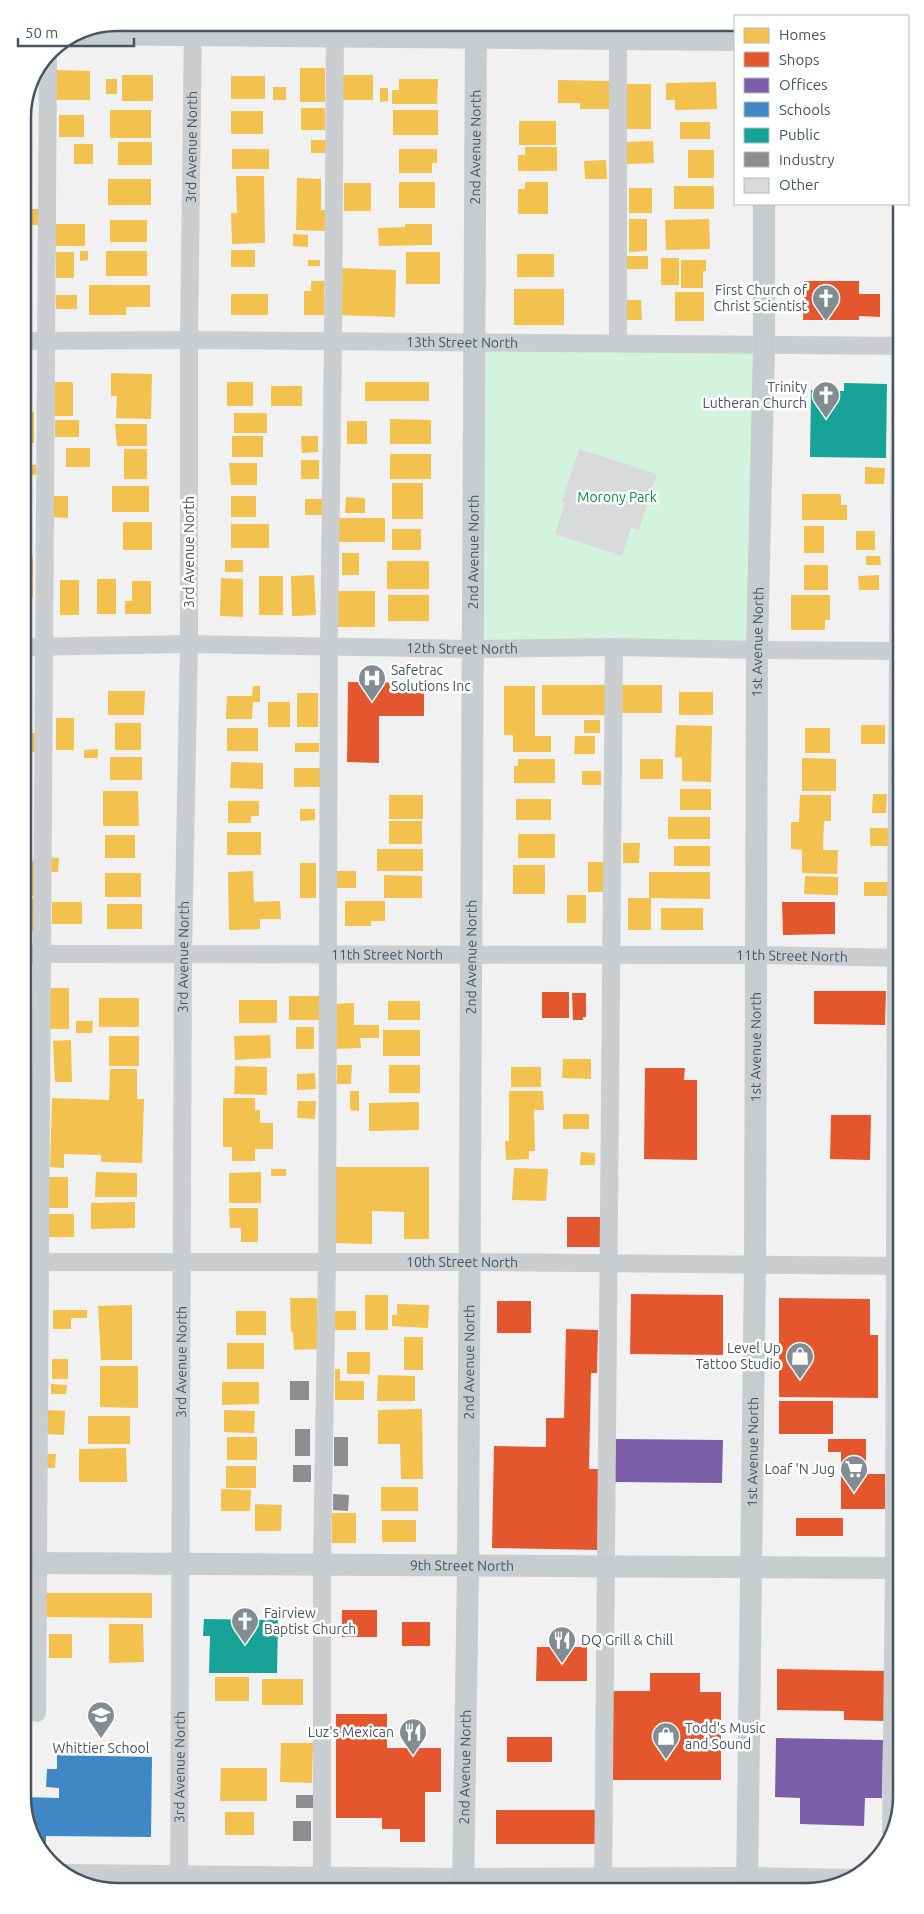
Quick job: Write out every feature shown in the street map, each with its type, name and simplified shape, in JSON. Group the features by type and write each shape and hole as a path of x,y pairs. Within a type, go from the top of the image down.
{"main road":[{"path":"104,33 134,31"},
{"name":"2nd Avenue North","path":"463,1883 468,1567 476,31"},
{"path":"618,31 734,40"},
{"name":"1st Avenue North","path":"747,1883 755,1264 757,650 764,345 764,205"},
{"name":"9th Street North","path":"31,1564 893,1568"}],"street":[{"name":"3rd Avenue North","path":"179,1883 180,1262 189,644 189,340 193,31"},
{"path":"80,1874 179,1883 322,1883 322,1565 327,1262 329,646 335,31"},
{"path":"618,31 618,344"},
{"path":"31,1262 42,954 48,67"},
{"name":"13th Street North","path":"31,342 189,340 893,346"},
{"name":"12th Street North","path":"31,647 189,644 474,649 614,647 893,651"},
{"path":"603,1883 614,647"},
{"name":"11th Street North","path":"31,954 757,955 893,958"},
{"name":"10th Street North","path":"31,1262 470,1262 893,1266"},
{"path":"31,1589 36,1714"},
{"path":"892,1810 893,1757"},
{"path":"764,1883 829,1879"}],"green space":[{"name":"Morony Park","path":"475,342 764,345 757,650 474,649"}],"building: Homes":[{"path":"300,68 325,68 325,102 300,102"},
{"path":"56,70 90,71 90,100 56,100"},
{"path":"122,75 153,75 153,101 122,101"},
{"path":"341,75 373,75 373,100 341,100"},
{"path":"231,76 265,76 265,99 231,99"},
{"path":"106,79 117,79 117,94 106,94"},
{"path":"399,79 438,79 437,104 392,104 392,90 399,90"},
{"path":"558,80 610,81 610,109 580,109 580,103 558,103"},
{"path":"716,82 717,109 675,110 675,100 666,100 666,83"},
{"path":"625,84 651,84 651,129 625,129"},
{"path":"273,87 286,87 286,100 273,100"},
{"path":"380,88 388,88 388,101 380,102"},
{"path":"301,108 325,108 325,130 301,130"},
{"path":"110,110 151,110 151,138 110,138"},
{"path":"393,110 438,110 438,135 393,135"},
{"path":"231,111 263,111 263,134 231,134"},
{"path":"59,115 84,115 84,137 59,137"},
{"path":"519,121 556,121 556,145 519,145"},
{"path":"680,122 710,122 710,139 680,139"},
{"path":"311,140 327,140 327,153 311,153"},
{"path":"653,141 654,163 626,164 626,142"},
{"path":"118,142 152,142 152,165 118,165"},
{"path":"74,144 93,144 93,164 74,164"},
{"path":"525,147 557,147 557,171 518,171 518,155 525,155"},
{"path":"232,149 269,149 269,169 232,169"},
{"path":"399,149 437,149 437,163 432,163 432,173 399,173"},
{"path":"688,150 714,150 714,178 688,178"},
{"path":"606,160 607,179 585,179 584,161"},
{"path":"236,176 264,176 265,243 232,244 231,213 237,213"},
{"path":"297,178 321,179 321,210 326,210 326,231 296,230"},
{"path":"108,179 151,179 151,205 108,205"},
{"path":"399,182 435,182 435,208 399,208"},
{"path":"525,182 548,182 548,214 518,214 518,189 525,189"},
{"path":"344,183 371,183 371,211 344,211"},
{"path":"674,186 714,186 714,209 674,209"},
{"path":"629,188 652,188 652,213 629,213"},
{"path":"31,209 38,209 38,225 31,225"},
{"path":"629,219 647,219 647,251 629,252"},
{"path":"709,219 710,249 666,250 665,220"},
{"path":"110,220 147,220 147,242 110,242"},
{"path":"55,224 85,224 85,246 55,246"},
{"path":"405,224 432,224 432,245 379,246 378,228 405,227"},
{"path":"293,234 308,235 308,247 293,246"},
{"path":"231,250 255,250 255,267 231,267"},
{"path":"80,251 88,251 88,260 80,261"},
{"path":"106,251 147,251 147,276 106,276"},
{"path":"56,252 74,252 74,278 56,278"},
{"path":"406,252 440,252 440,284 406,284"},
{"path":"517,254 554,254 554,277 517,277"},
{"path":"622,256 648,256 648,269 622,269"},
{"path":"661,258 679,258 679,285 661,285"},
{"path":"308,260 320,260 320,266 308,266"},
{"path":"681,260 706,260 706,271 703,271 703,288 681,288"},
{"path":"341,268 396,270 395,317 339,315"},
{"path":"311,281 324,281 324,315 304,315 304,291 311,291"},
{"path":"89,285 150,285 150,307 126,307 126,315 89,315"},
{"path":"514,289 564,289 564,325 514,325"},
{"path":"675,292 704,292 704,321 675,321"},
{"path":"231,294 268,294 268,315 231,315"},
{"path":"56,295 77,295 77,309 56,309"},
{"path":"621,300 641,300 642,320 621,320"},
{"path":"111,373 152,374 151,419 116,418 117,396 111,396"},
{"path":"53,382 73,382 73,416 53,416"},
{"path":"227,382 253,382 253,406 227,406"},
{"path":"365,382 429,382 429,401 365,401"},
{"path":"271,386 302,386 302,406 271,406"},
{"path":"31,412 34,412 34,443 31,443"},
{"path":"234,413 267,413 267,433 234,433"},
{"path":"390,419 431,420 431,444 390,444"},
{"path":"55,420 79,420 79,437 55,437"},
{"path":"347,421 367,421 367,444 347,444"},
{"path":"115,424 147,424 147,446 117,446"},
{"path":"232,436 263,436 263,457 232,457"},
{"path":"301,436 318,436 318,452 302,453"},
{"path":"66,448 90,448 90,467 66,467"},
{"path":"124,449 147,449 147,479 124,479"},
{"path":"390,454 431,454 431,479 390,479"},
{"path":"301,460 319,460 319,479 301,479"},
{"path":"229,463 257,463 257,485 231,485"},
{"path":"31,465 36,465 36,475 31,475"},
{"path":"865,467 885,468 884,484 865,484"},
{"path":"392,483 423,483 423,519 392,519"},
{"path":"112,486 149,486 149,512 112,512"},
{"path":"802,494 841,494 841,505 847,505 847,520 802,520"},
{"path":"52,496 68,496 68,518 51,517"},
{"path":"231,496 256,496 256,517 231,517"},
{"path":"346,497 365,498 365,513 345,513"},
{"path":"305,499 322,499 322,515 305,515"},
{"path":"337,518 385,518 385,542 337,542"},
{"path":"123,522 152,522 152,550 123,550"},
{"path":"231,524 269,524 269,548 231,548"},
{"path":"804,526 824,526 824,553 804,553"},
{"path":"392,529 421,529 421,550 392,550"},
{"path":"856,531 875,531 875,550 856,550"},
{"path":"342,553 359,553 359,575 342,575"},
{"path":"866,556 880,556 881,565 866,565"},
{"path":"31,557 33,557 33,597 31,597"},
{"path":"225,560 243,560 243,572 225,572"},
{"path":"387,561 429,561 429,589 387,589"},
{"path":"804,565 828,565 828,590 804,590"},
{"path":"314,575 316,615 292,616 291,576"},
{"path":"879,575 879,590 859,590 858,576"},
{"path":"259,576 283,576 283,615 259,615"},
{"path":"221,578 243,579 243,617 220,616"},
{"path":"97,579 116,579 116,614 97,614"},
{"path":"60,580 79,580 79,615 60,615"},
{"path":"132,581 151,581 151,614 125,614 125,601 132,601"},
{"path":"336,591 375,591 375,627 336,627"},
{"path":"388,595 429,595 429,621 388,621"},
{"path":"791,595 830,595 830,620 825,620 825,630 791,630"},
{"path":"542,685 607,685 607,715 542,715"},
{"path":"621,685 662,685 662,713 621,713"},
{"path":"253,686 260,686 260,702 253,702 252,719 226,719 227,696 252,696"},
{"path":"504,686 535,686 535,736 551,736 551,752 513,752 513,735 504,735"},
{"path":"108,691 145,691 144,715 108,715"},
{"path":"679,692 713,692 713,715 679,715"},
{"path":"297,693 318,693 318,727 297,727"},
{"path":"268,702 290,702 290,727 268,727"},
{"path":"56,718 74,718 74,750 56,750"},
{"path":"584,720 600,720 600,733 584,733"},
{"path":"115,723 141,723 141,750 115,750"},
{"path":"676,725 712,726 711,782 682,781 682,758 675,757"},
{"path":"861,725 885,725 885,744 861,744"},
{"path":"227,728 258,728 258,751 227,751"},
{"path":"805,728 830,728 830,753 805,753"},
{"path":"31,733 35,733 35,752 31,752"},
{"path":"575,736 595,736 595,754 574,754"},
{"path":"295,743 319,743 319,752 295,752"},
{"path":"98,749 98,758 84,758 84,750"},
{"path":"110,757 142,757 142,780 110,780"},
{"path":"802,758 836,759 836,791 802,791"},
{"path":"518,759 555,759 555,783 514,783 514,766 518,766"},
{"path":"640,759 663,759 663,779 640,779"},
{"path":"231,762 263,763 263,789 230,788"},
{"path":"294,768 321,768 321,787 294,787"},
{"path":"582,771 601,771 601,785 582,785"},
{"path":"680,789 711,789 711,810 680,810"},
{"path":"103,791 138,791 139,826 103,826"},
{"path":"873,794 887,794 886,813 872,813"},
{"path":"389,795 423,795 423,819 389,819"},
{"path":"800,795 831,795 831,821 824,821 823,850 838,850 837,874 802,873 802,850 791,849 791,822 799,822"},
{"path":"516,799 551,799 551,820 516,820"},
{"path":"228,801 259,801 259,816 251,816 251,823 228,823"},
{"path":"300,809 315,809 315,820 300,821"},
{"path":"668,817 710,817 710,839 668,839"},
{"path":"389,821 422,821 422,844 389,844"},
{"path":"31,822 32,822 31,857"},
{"path":"870,828 888,828 888,846 870,846"},
{"path":"227,832 261,832 261,855 227,855"},
{"path":"518,834 555,834 555,858 518,858"},
{"path":"105,835 135,835 135,858 105,858"},
{"path":"623,843 640,843 639,863 623,863"},
{"path":"674,846 710,846 710,866 674,866"},
{"path":"377,849 423,849 423,871 377,871"},
{"path":"48,857 59,858 58,872 48,872"},
{"path":"31,861 34,861 34,896 31,896"},
{"path":"588,862 605,862 605,892 588,892"},
{"path":"300,863 316,863 316,898 300,898"},
{"path":"513,865 545,865 545,894 513,894"},
{"path":"253,871 254,902 280,901 281,919 260,919 260,929 229,930 228,872"},
{"path":"337,871 356,871 356,888 337,888"},
{"path":"649,872 710,872 710,899 651,898 651,930 628,930 628,898 649,898"},
{"path":"105,873 141,873 141,897 105,897"},
{"path":"384,875 422,876 422,898 384,898"},
{"path":"805,876 838,877 838,895 804,894"},
{"path":"864,882 888,882 888,896 864,896"},
{"path":"567,895 586,895 586,923 567,923"},
{"path":"31,898 35,898 35,931 31,931"},
{"path":"345,901 385,901 385,921 371,921 371,926 345,926"},
{"path":"52,902 82,902 82,924 52,924"},
{"path":"107,904 142,904 142,929 107,929"},
{"path":"661,908 703,908 703,930 661,930"},
{"path":"48,988 69,988 69,1029 48,1029"},
{"path":"289,996 319,996 319,1020 289,1020"},
{"path":"99,998 139,998 139,1027 99,1027"},
{"path":"239,1000 277,1000 277,1023 239,1023"},
{"path":"388,1001 420,1001 420,1020 388,1020"},
{"path":"354,1003 354,1025 379,1025 379,1038 360,1038 361,1048 334,1049 333,1004"},
{"path":"76,1021 93,1021 92,1033 76,1033"},
{"path":"296,1027 314,1027 314,1049 296,1049"},
{"path":"383,1030 420,1030 420,1056 383,1056"},
{"path":"270,1035 271,1058 235,1060 234,1036"},
{"path":"109,1036 139,1036 139,1066 109,1066"},
{"path":"31,1040 32,1081 31,1081"},
{"path":"71,1040 72,1082 55,1082 53,1041"},
{"path":"563,1059 591,1059 591,1079 562,1078"},
{"path":"337,1065 352,1065 351,1084 337,1084"},
{"path":"389,1065 420,1065 420,1093 389,1093"},
{"path":"235,1066 267,1067 267,1095 234,1094"},
{"path":"511,1067 541,1067 541,1087 511,1087"},
{"path":"110,1069 137,1069 137,1099 144,1099 142,1163 101,1162 101,1155 64,1154 64,1168 50,1167 52,1098 109,1100"},
{"path":"315,1073 316,1089 297,1090 297,1074"},
{"path":"350,1091 359,1091 359,1111 350,1110"},
{"path":"509,1091 543,1091 544,1110 534,1110 535,1151 529,1151 529,1159 506,1160 505,1141 509,1141"},
{"path":"223,1098 255,1098 255,1110 260,1110 260,1123 273,1123 273,1149 255,1149 255,1161 232,1161 232,1147 223,1147"},
{"path":"298,1101 316,1101 315,1119 297,1118"},
{"path":"419,1102 419,1130 369,1131 369,1103"},
{"path":"31,1114 33,1114 34,1163 31,1163"},
{"path":"563,1114 589,1114 589,1129 563,1129"},
{"path":"581,1152 595,1153 595,1165 580,1165"},
{"path":"333,1167 429,1167 429,1239 404,1239 404,1212 372,1211 372,1244 333,1243"},
{"path":"514,1168 548,1169 546,1201 512,1200"},
{"path":"271,1169 286,1169 286,1176 271,1176"},
{"path":"96,1172 137,1173 137,1197 95,1197"},
{"path":"261,1172 261,1203 229,1203 229,1173"},
{"path":"48,1177 68,1177 68,1208 48,1208"},
{"path":"135,1202 135,1228 91,1229 91,1203"},
{"path":"229,1208 258,1208 258,1242 241,1242 241,1228 230,1228"},
{"path":"31,1213 35,1213 35,1237 31,1237"},
{"path":"48,1214 74,1214 74,1237 48,1237"},
{"path":"365,1295 388,1295 388,1330 365,1330"},
{"path":"290,1298 317,1298 317,1349 294,1350 293,1332 291,1332"},
{"path":"397,1304 429,1305 428,1328 392,1326 392,1315 397,1315"},
{"path":"132,1305 132,1360 101,1360 98,1306"},
{"path":"53,1310 87,1310 87,1318 71,1318 71,1329 53,1329"},
{"path":"236,1311 266,1311 266,1335 236,1335"},
{"path":"334,1311 356,1311 356,1330 334,1330"},
{"path":"404,1337 423,1337 423,1370 404,1370"},
{"path":"227,1343 264,1343 264,1369 227,1369"},
{"path":"347,1352 370,1352 370,1374 347,1374"},
{"path":"52,1359 68,1359 68,1379 52,1379"},
{"path":"100,1366 138,1366 138,1408 100,1407"},
{"path":"335,1369 340,1369 340,1381 364,1381 364,1400 335,1400"},
{"path":"378,1375 415,1376 415,1401 377,1401"},
{"path":"222,1382 259,1382 259,1404 222,1405"},
{"path":"51,1384 67,1385 66,1394 51,1394"},
{"path":"422,1409 423,1479 401,1479 400,1444 378,1444 378,1410"},
{"path":"48,1410 65,1411 64,1435 48,1434"},
{"path":"224,1410 255,1411 254,1433 224,1432"},
{"path":"88,1416 130,1416 130,1444 88,1444"},
{"path":"227,1437 257,1437 257,1460 227,1460"},
{"path":"126,1448 127,1482 79,1482 79,1449"},
{"path":"45,1454 56,1454 55,1468 45,1468"},
{"path":"226,1466 256,1466 256,1488 226,1488"},
{"path":"381,1487 418,1487 418,1511 381,1511"},
{"path":"221,1489 251,1490 250,1511 221,1511"},
{"path":"255,1504 282,1505 281,1531 255,1531"},
{"path":"332,1513 356,1513 356,1543 332,1543"},
{"path":"382,1520 416,1520 416,1542 382,1542"},
{"path":"45,1593 152,1593 152,1618 44,1617"},
{"path":"109,1624 143,1624 144,1662 109,1663"},
{"path":"49,1634 72,1634 72,1658 49,1658"},
{"path":"31,1635 32,1635 31,1663"},
{"path":"215,1677 249,1677 249,1701 215,1701"},
{"path":"262,1679 303,1679 303,1705 262,1705"},
{"path":"281,1743 313,1743 312,1783 280,1782"},
{"path":"221,1768 267,1768 267,1801 220,1801"},
{"path":"225,1812 254,1812 254,1835 225,1835"}],"building: Shops":[{"path":"804,281 859,281 859,294 880,294 880,317 859,316 859,320 803,320"},
{"path":"348,682 424,683 424,716 379,716 379,763 347,762"},
{"path":"782,902 835,902 835,934 783,935"},
{"path":"814,991 886,991 885,1025 814,1024"},
{"path":"542,992 569,992 569,1018 542,1018"},
{"path":"572,993 586,993 586,1017 583,1017 583,1020 573,1020"},
{"path":"645,1068 685,1068 684,1080 697,1080 697,1160 644,1159"},
{"path":"831,1115 871,1115 870,1160 830,1159"},
{"path":"567,1217 603,1217 603,1247 567,1247"},
{"path":"631,1294 723,1295 723,1355 630,1354"},
{"path":"779,1298 870,1299 870,1335 878,1335 878,1398 779,1397"},
{"path":"497,1301 531,1301 531,1333 497,1333"},
{"path":"566,1329 598,1330 597,1373 591,1373 589,1469 600,1469 599,1550 492,1548 494,1446 546,1447 546,1418 564,1418"},
{"path":"779,1401 833,1401 833,1434 779,1434"},
{"path":"828,1439 866,1439 866,1474 885,1474 885,1509 841,1509 841,1452 828,1452"},
{"path":"796,1518 843,1518 843,1536 796,1536"},
{"path":"342,1610 377,1610 377,1637 342,1637"},
{"path":"402,1622 430,1622 430,1646 402,1646"},
{"name":"DQ Grill & Chill","path":"537,1647 587,1647 587,1681 536,1681"},
{"path":"777,1669 886,1671 885,1721 844,1720 844,1711 777,1710"},
{"path":"650,1673 700,1673 700,1692 721,1692 721,1780 613,1780 613,1691 650,1691"},
{"path":"336,1714 387,1714 387,1748 441,1748 441,1792 425,1792 425,1842 400,1842 400,1829 382,1829 382,1818 336,1818"},
{"path":"507,1737 552,1737 552,1762 507,1762"},
{"path":"496,1810 597,1810 597,1844 496,1844"}],"building: Offices":[{"path":"615,1439 723,1440 722,1483 614,1482"},
{"path":"776,1738 883,1740 882,1798 865,1798 864,1826 800,1824 800,1798 775,1797"}],"building: Schools":[{"path":"57,1755 152,1757 151,1837 46,1836 46,1844 38,1830 31,1797 59,1798 59,1788 46,1787 47,1769 57,1769"}],"building: Public":[{"path":"844,383 887,384 886,458 810,457 811,390 844,391"},
{"path":"204,1619 278,1620 277,1673 209,1673 210,1636 203,1636"}],"building: Industry":[{"path":"290,1381 309,1381 309,1400 290,1400"},
{"path":"295,1429 310,1429 310,1456 295,1456"},
{"path":"334,1437 348,1437 348,1466 334,1466"},
{"path":"293,1465 311,1465 311,1482 293,1482"},
{"path":"333,1494 349,1495 348,1511 333,1510"},
{"path":"296,1795 313,1795 313,1808 296,1808"},
{"path":"293,1821 311,1821 311,1841 293,1841"}],"building: Other":[{"path":"579,449 657,474 639,530 631,527 622,556 555,534 565,503 562,501"}],"place":[{"name":"First Church of Christ Scientist","path":"826,322"},
{"name":"Trinity Lutheran Church","path":"826,419"},
{"name":"Safetrac Solutions Inc","path":"372,702"},
{"name":"Level Up Tattoo Studio","path":"800,1380"},
{"name":"Loaf 'N Jug","path":"854,1493"},
{"name":"Fairview Baptist Church","path":"245,1645"},
{"name":"DQ Grill & Chill","path":"562,1664"},
{"name":"Whittier School","path":"101,1739"},
{"name":"Luz's Mexican","path":"413,1756"},
{"name":"Todd's Music and Sound","path":"666,1760"}]}
